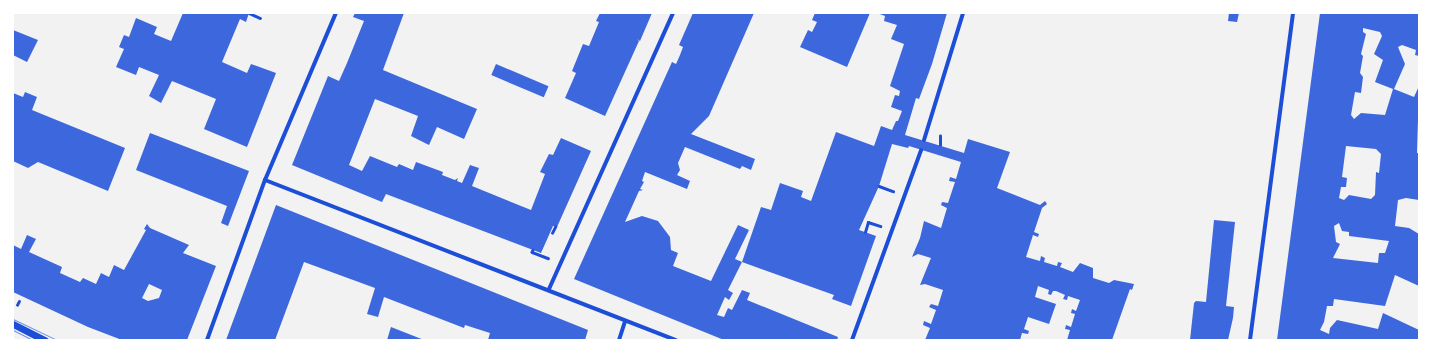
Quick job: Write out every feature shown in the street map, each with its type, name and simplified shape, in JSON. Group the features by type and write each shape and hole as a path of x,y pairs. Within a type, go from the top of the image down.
{"street":[{"path":"207,340 265,180 336,13"},
{"path":"549,289 673,13"},
{"path":"924,140 963,13"},
{"path":"1250,340 1292,13"},
{"path":"852,340 921,150"},
{"path":"265,180 549,289 624,321 676,340"},
{"path":"619,340 624,321"},
{"path":"13,324 40,339"}],"path":[{"path":"249,13 260,18"},
{"path":"879,186 895,192"},
{"path":"865,232 868,222 883,227"},
{"path":"552,232 555,227"},
{"path":"533,250 532,252 548,258"}],"building":[{"path":"183,13 249,13 246,22 240,19 222,62 247,73 251,64 276,73 247,147 204,129 216,99 172,81 161,103 149,96 159,75 139,67 136,75 116,67 124,49 119,47 124,35 129,37 136,18 157,27 154,34 171,41"},
{"path":"355,13 404,13 383,70 477,109 464,139 437,127 429,145 411,136 418,116 375,99 349,165 362,171 370,156 397,167 399,164 413,170 416,162 443,172 442,175 455,180 458,178 457,181 462,183 470,165 479,168 472,186 531,210 545,174 540,172 549,154 553,155 561,138 591,151 557,227 553,226 541,253 386,194 382,202 292,165 328,76 339,81 347,63 364,21 353,17"},
{"path":"600,13 652,13 640,41 637,39 639,41 605,116 565,98 576,73 572,71 583,44 589,46 599,22 596,21"},
{"path":"693,13 754,13 709,116 691,134 755,159 751,170 742,166 740,169 685,147 678,163 680,170 677,175 690,181 687,189 645,172 642,181 644,182 640,189 643,190 639,191 625,222 642,216 658,221 670,237 671,250 678,253 673,266 711,281 738,225 749,230 735,259 742,262 728,290 733,293 729,300 725,297 717,315 724,317 728,308 732,310 742,290 750,293 747,300 838,337 837,340 724,340 574,279 672,62 676,64 683,47 679,45"},
{"path":"815,13 870,13 847,67 800,47 808,30 812,32 817,22 812,20"},
{"path":"877,13 947,13 932,64 919,99 916,98 905,135 964,153 968,139 1010,152 997,188 1040,205 1045,201 1047,204 1042,208 1034,232 1039,234 1038,237 1033,235 1026,257 1040,261 1041,256 1045,258 1044,262 1057,266 1058,262 1062,263 1060,267 1073,272 1080,263 1093,268 1093,278 1109,283 1114,280 1134,284 1132,290 1130,289 1112,340 1067,340 1070,330 1065,329 1066,325 1071,327 1075,314 1071,313 1072,309 1076,311 1080,300 1068,296 1067,300 1063,299 1065,295 1056,291 1053,291 1051,295 1048,294 1049,290 1038,286 1035,297 1056,304 1049,324 1028,317 1024,329 1029,331 1028,334 1022,333 1020,340 925,340 930,328 923,325 924,321 931,324 936,310 929,307 931,304 938,306 943,290 925,284 920,285 931,258 918,254 912,257 920,238 924,221 941,228 947,208 941,205 942,202 948,203 955,182 949,181 950,177 956,179 961,162 909,146 908,148 892,144 879,186 859,230 876,236 851,306 832,299 834,295 742,262 761,207 771,210 780,183 803,191 801,197 811,201 836,132 874,146 881,126 892,130 896,121 898,121 902,111 891,107 895,95 899,96 900,91 890,86 904,44 891,39 897,25 884,21 885,16"},
{"path":"1229,13 1239,13 1237,22 1228,21"},
{"path":"1320,13 1419,13 1419,56 1415,55 1416,50 1402,45 1398,47 1405,64 1394,89 1414,97 1419,86 1417,153 1419,153 1419,200 1406,198 1398,200 1395,226 1409,228 1419,234 1419,286 1395,275 1385,306 1334,299 1333,306 1327,306 1324,322 1320,330 1329,334 1330,328 1337,320 1378,329 1383,313 1419,330 1419,340 1277,340","holes":["1363,28 1380,32 1382,36 1374,54 1383,60 1375,82 1393,89 1385,115 1361,113 1354,119 1351,115 1355,92 1361,93 1363,77 1360,73 1363,56 1361,54 1366,34 1363,32","1346,146 1376,149 1381,154 1379,173 1376,172 1375,195 1371,199 1349,195 1344,200 1339,198 1341,187 1346,187 1347,178 1342,177","1339,223 1342,231 1349,232 1349,236 1389,241 1385,253 1379,253 1378,263 1333,258 1340,244 1336,242 1334,226"]},
{"path":"13,30 38,40 27,62 13,55"},
{"path":"496,64 548,86 544,97 491,75"},
{"path":"25,92 37,97 32,110 125,148 108,191 38,162 28,168 13,161 13,93 23,97"},
{"path":"150,133 249,171 228,226 221,223 227,206 136,170"},
{"path":"276,205 588,330 585,340 488,340 490,333 465,325 464,328 384,297 378,317 367,314 375,288 304,262 275,340 226,340"},
{"path":"1214,220 1235,222 1226,306 1234,307 1233,318 1228,340 1190,340 1194,303 1196,301 1206,302"},
{"path":"147,224 150,228 189,245 183,253 216,266 187,340 122,340 88,327 13,292 13,245 21,249 27,235 36,239 29,252 62,267 60,273 80,282 83,278 96,284 101,273 109,277 114,265 124,270 146,230 144,229","holes":["149,284 162,290 159,298 148,301 142,298"]},
{"path":"391,327 424,340 387,340"}],"tram line":[{"path":"13,319 57,340"},
{"path":"13,330 33,340"}]}
